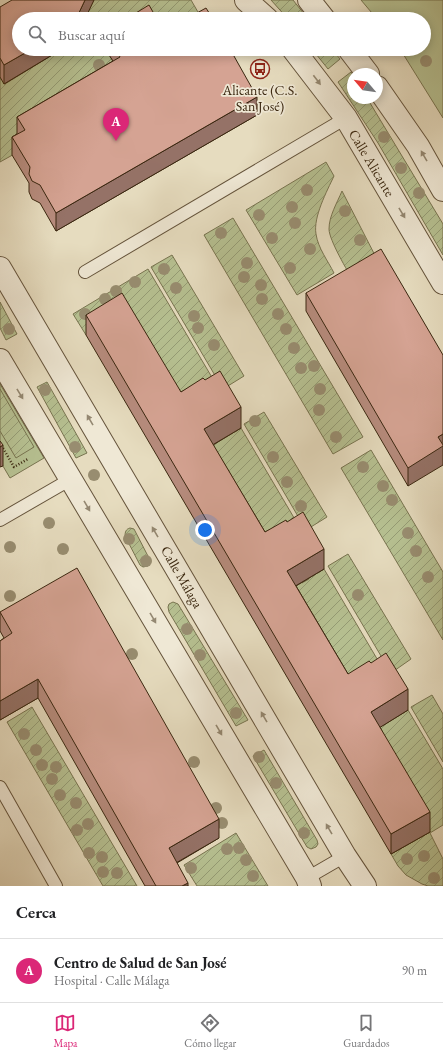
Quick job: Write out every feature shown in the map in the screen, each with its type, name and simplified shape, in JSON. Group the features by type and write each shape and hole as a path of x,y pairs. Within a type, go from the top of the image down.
{"street":[{"path":"246,0 259,12"},
{"path":"309,0 318,12"},
{"name":"Calle Alicante","path":"298,56 346,118 443,283"},
{"path":"354,56 363,68"},
{"path":"383,96 418,146 443,190"},
{"name":"Calle Málaga","path":"0,268 345,856 365,886"},
{"path":"0,360 309,882"}],"lane":[{"path":"85,272 346,118"},
{"path":"0,520 71,479"},
{"path":"0,787 56,886"},
{"path":"309,882 345,856"}],"path":[{"path":"0,443 14,467 52,447"}],"green space":[{"path":"94,0 191,0 198,12 85,12 89,10"},
{"path":"271,0 293,0 302,12 282,12"},
{"path":"361,0 443,0 443,118 404,56 431,56 431,12 371,12"},
{"path":"51,56 110,56 119,72 25,148 0,162 0,77 5,84"},
{"path":"318,56 338,56 340,59 328,69"},
{"path":"347,75 347,96 338,82"},
{"path":"352,104 371,104 443,224 443,255 378,143"},
{"path":"326,162 334,176 324,196 319,212 316,234 321,249 334,273 297,295 246,210"},
{"path":"342,191 381,267 354,282 335,248 329,229 332,214"},
{"path":"233,218 363,437 333,454 204,235"},
{"path":"172,255 244,376 223,389 151,267"},
{"path":"148,269 220,391 187,408 86,335 73,314"},
{"path":"0,302 17,334 6,340 0,328"},
{"path":"47,382 87,453 76,458 37,387"},
{"path":"0,384 44,458 10,478 0,461"},
{"path":"0,389 34,447 16,458 0,431"},
{"path":"264,412 327,517 306,530 244,424"},
{"path":"241,428 303,533 269,550 208,448 217,439 218,441 225,437 224,434 233,429 235,432"},
{"path":"371,450 443,572 443,640 341,468"},
{"path":"130,528 134,529 150,560 148,566 143,567 140,565 125,536 126,531"},
{"path":"348,554 411,659 391,673 328,566"},
{"path":"324,569 386,674 353,691 291,589 299,580 302,583 309,579 307,576 316,571 318,573"},
{"path":"173,602 178,604 248,720 236,726 169,612 169,604"},
{"path":"432,695 443,714 443,762 411,707"},
{"path":"32,707 137,886 103,886 7,722"},
{"path":"408,710 443,769 443,825 430,833 443,859 443,886 428,886 406,875 398,866 391,854 430,832 373,730 382,722 384,725"},
{"path":"264,750 317,840 318,844 316,847 311,849 307,847 253,756"},
{"path":"236,833 268,886 197,886 184,865"}],"building":[{"path":"12,0 85,0 79,12 12,12 12,56 20,56 4,65 0,58 0,7"},
{"path":"149,5 153,12 138,12"},
{"path":"206,8 209,12 199,12"},
{"path":"234,56 257,97 56,213 40,185 32,181 29,174 30,167 12,137 25,130 17,117 120,57"},
{"path":"381,249 443,355 443,434 438,437 443,446 408,468 306,293"},
{"path":"122,293 181,392 203,378 205,380 220,371 241,407 204,429 265,532 286,520 287,522 303,512 324,549 287,571 348,674 369,661 371,663 386,653 408,689 371,712 430,812 391,834 86,315"},
{"path":"77,568 219,819 169,848 188,883 182,886 156,886 38,679 0,701 0,641 12,633 0,612"}],"place":[{"name":"Alicante (C.S. San José)","path":"260,69"},
{"name":"Centro de Salud de San José","path":"116,141"}]}
